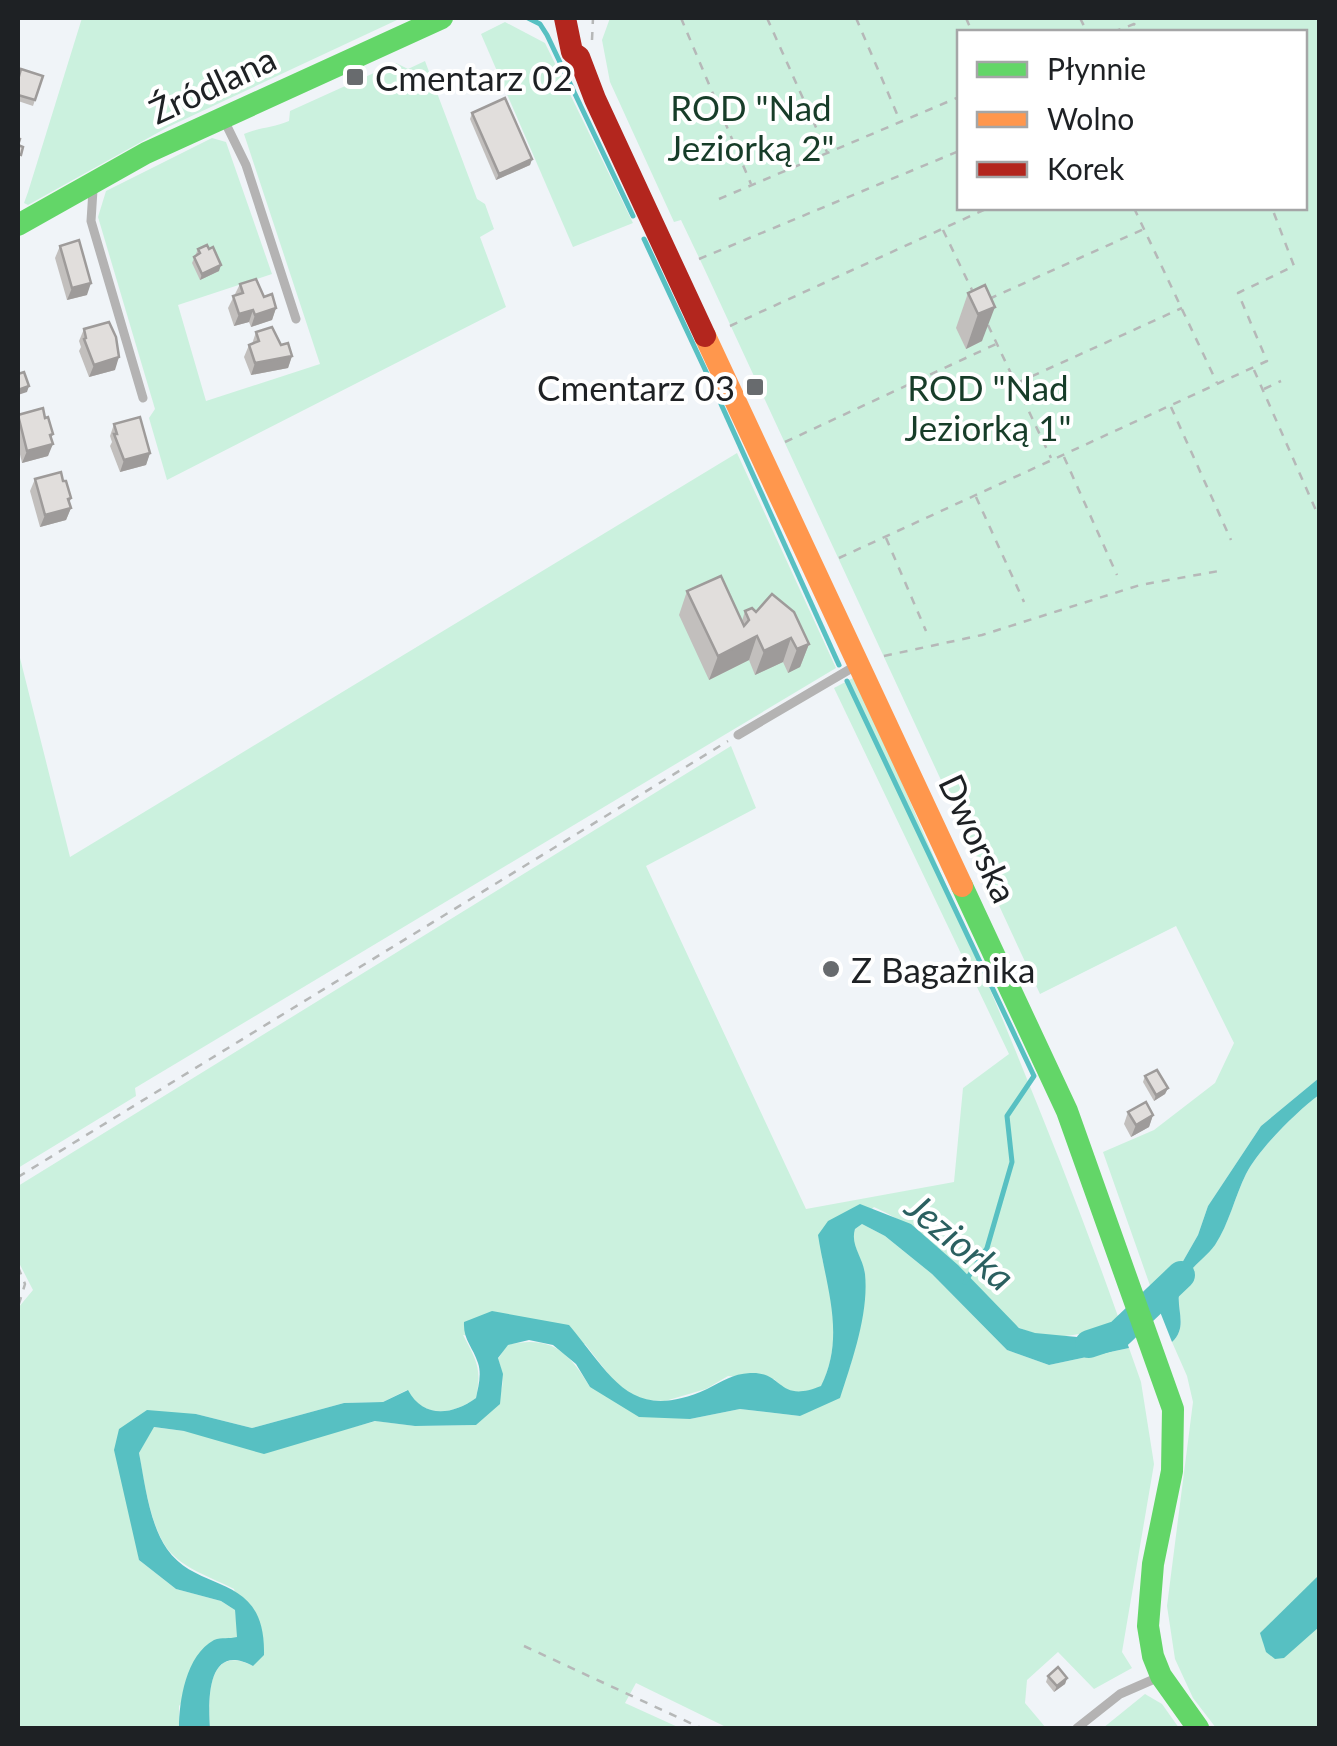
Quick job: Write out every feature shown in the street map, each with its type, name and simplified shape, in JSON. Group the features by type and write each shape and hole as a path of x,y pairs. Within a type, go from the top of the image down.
{"street":[{"name":"Źródlana","path":"18,225 222,116 442,18"},
{"name":"Dworska","path":"565,18 572,52 579,57 1060,1095 1119,1253 1161,1372 1176,1429 1149,1618 1154,1658 1161,1676 1198,1728"},
{"name":"Dworska","path":"579,57 583,49 583,18"}],"lane":[{"path":"222,116 246,164 296,320"},
{"path":"94,182 91,221 143,398"},
{"path":"738,735 860,664"},
{"path":"1077,1728 1120,1694 1161,1676"}],"path":[{"path":"681,18 752,185"},
{"path":"767,18 827,153"},
{"path":"856,18 901,122"},
{"path":"1118,30 1134,24 1142,30"},
{"path":"719,199 957,98"},
{"path":"700,260 957,151"},
{"path":"730,326 983,210"},
{"path":"1135,210 1218,384"},
{"path":"838,558 1267,361 1238,294 1294,266 1273,210"},
{"path":"942,228 971,289"},
{"path":"978,304 1144,229"},
{"path":"1016,384 1182,308"},
{"path":"984,318 1052,460"},
{"path":"784,442 997,344"},
{"path":"1253,368 1318,515"},
{"path":"1262,389 1281,381"},
{"path":"1170,406 1231,540"},
{"path":"1063,455 1117,575"},
{"path":"976,495 1024,602"},
{"path":"885,537 926,631"},
{"path":"884,656 982,635 1140,585 1220,571"},
{"path":"18,1177 738,735"},
{"path":"18,1267 25,1284 18,1307"},
{"path":"524,1646 701,1728"}],"green space":[{"path":"82,18 397,20 168,127 28,205 24,203"},
{"path":"610,18 1319,18 1319,1078 1261,1126 1208,1206 1182,1263 1153,1294 1103,1152 1154,1130 1215,1083 1234,1043 1176,926 1040,994 703,266 681,220 674,222 610,82 602,40"},
{"path":"505,22 545,43 633,223 573,247 481,34"},
{"path":"425,61 477,199 485,204 494,229 480,237 506,307 167,480 149,418 155,409 98,217 106,191 212,138 226,142 272,274 178,305 206,401 320,364 244,134 289,121 290,111 396,63 408,69"},
{"path":"737,453 836,668 135,1088 136,1096 18,1168 18,650 70,857"},
{"path":"853,678 859,682 994,1000 1120,1322 1059,1336 1022,1329 1002,1314 938,1248 874,1207 822,1258 832,1307 831,1356 821,1387 803,1393 787,1392 774,1379 728,1376 706,1389 665,1401 644,1400 620,1389 585,1344 463,1335 478,1372 476,1398 447,1411 421,1406 407,1390 383,1402 344,1403 252,1428 196,1414 119,1429 139,1560 176,1589 221,1601 235,1610 238,1637 231,1639 179,1706 179,1728 18,1728 18,1308 33,1290 18,1261 18,1186 731,746 756,808 646,866 806,1209 954,1182 963,1088 1009,1054 834,688"},
{"path":"1319,1095 1319,1728 1216,1728 1193,1698 1175,1659 1167,1606 1193,1402 1172,1342 1181,1322 1179,1293 1188,1274 1220,1236 1252,1164 1279,1131"},
{"path":"862,1224 885,1236 932,1274 1007,1350 1049,1365 1129,1348 1141,1382 1154,1464 1122,1652 1132,1668 1094,1689 1058,1652 1027,1680 1025,1703 1046,1728 728,1728 636,1683 625,1703 680,1728 210,1728 211,1689 219,1667 227,1661 253,1666 234,1589 177,1559 158,1532 139,1453 153,1427 324,1435 376,1421 415,1426 476,1425 502,1388 498,1359 507,1345 522,1342 557,1349 574,1364 590,1387 690,1419 740,1409 800,1416 850,1367 862,1313 865,1272 852,1238"},
{"path":"1145,1694 1162,1704 1179,1728 1103,1728"}],"water":[{"path":"1319,1078 1319,1095 1260,1153 1246,1174 1215,1245 1184,1280 1179,1293 1180,1329 1172,1342 1153,1294 1182,1263 1208,1206 1261,1126"},
{"path":"860,1204 911,1224 958,1265 1019,1328 1077,1337 1120,1322 1129,1348 1049,1365 1007,1350 932,1274 885,1236 862,1224 854,1235 866,1289 859,1337 845,1384 840,1398 800,1416 740,1409 690,1419 639,1417 590,1387 576,1364 553,1345 529,1340 508,1345 498,1358 503,1374 500,1404 476,1425 415,1426 375,1421 264,1454 184,1431 154,1427 139,1453 148,1503 161,1539 180,1563 243,1597 254,1609 262,1628 264,1655 253,1666 238,1660 219,1667 211,1689 210,1728 179,1728 183,1692 191,1667 204,1647 214,1640 237,1637 235,1610 221,1601 176,1589 139,1560 114,1450 119,1429 147,1410 196,1414 252,1428 344,1403 383,1402 408,1390 421,1406 430,1410 457,1408 476,1398 480,1376 464,1322 492,1311 569,1325 611,1377 641,1398 681,1398 750,1373 769,1377 788,1389 807,1391 821,1386 832,1349 832,1311 818,1235 828,1221"},
{"path":"1319,1575 1319,1627 1284,1658 1275,1659 1266,1652 1260,1633"}],"building":[{"path":"21,69 43,76 35,100 18,95"},
{"path":"505,98 532,159 499,174 472,113"},
{"path":"79,240 91,283 72,288 60,246"},
{"path":"207,245 209,249 213,247 221,265 202,274 194,257 200,253 198,249"},
{"path":"256,279 264,297 272,294 276,308 255,315 253,310 239,314 233,296 243,293 240,284"},
{"path":"985,285 995,307 978,314 968,293"},
{"path":"109,322 119,357 94,365 84,329"},
{"path":"272,327 281,345 288,343 292,356 255,363 249,345 259,341 256,332"},
{"path":"24,372 29,386 18,390 18,374"},
{"path":"43,408 53,444 27,451 18,415"},
{"path":"140,417 150,453 124,460 114,424"},
{"path":"61,472 71,508 45,515 35,479"},
{"path":"721,576 744,626 749,620 745,611 752,608 756,612 772,594 794,612 809,644 797,649 791,638 764,651 757,636 718,656 687,591"},
{"path":"1157,1070 1168,1088 1156,1095 1145,1076"},
{"path":"1146,1102 1153,1115 1136,1125 1128,1112"},
{"path":"1058,1667 1067,1678 1057,1686 1048,1676"}],"waterway":[{"path":"528,18 540,24 547,35 633,216"},
{"path":"644,239 709,378"},
{"path":"721,404 839,665"},
{"path":"847,681 1034,1076 1007,1116 1012,1162 987,1248 965,1282"},
{"name":"Jeziorka","path":"1089,1344 1119,1334 1181,1275"}],"traffic: fast":[{"path":"18,225 146,153 442,18"},
{"path":"962,886 1067,1111 1173,1409 1172,1471 1153,1564 1148,1626 1161,1676 1198,1728"}],"traffic: slow":[{"path":"705,336 962,886"}],"traffic: jam":[{"path":"565,18 572,52 579,57 705,336"}],"place":[{"name":"Cmentarz 02","path":"355,77"},
{"name":"Cmentarz 03","path":"755,387"},
{"name":"Z Bagażnika","path":"831,969"}],"park label":[{"name":"ROD \"Nad Jeziorką 2\"","path":"751,127"},
{"name":"ROD \"Nad Jeziorką 1\"","path":"988,407"}]}
